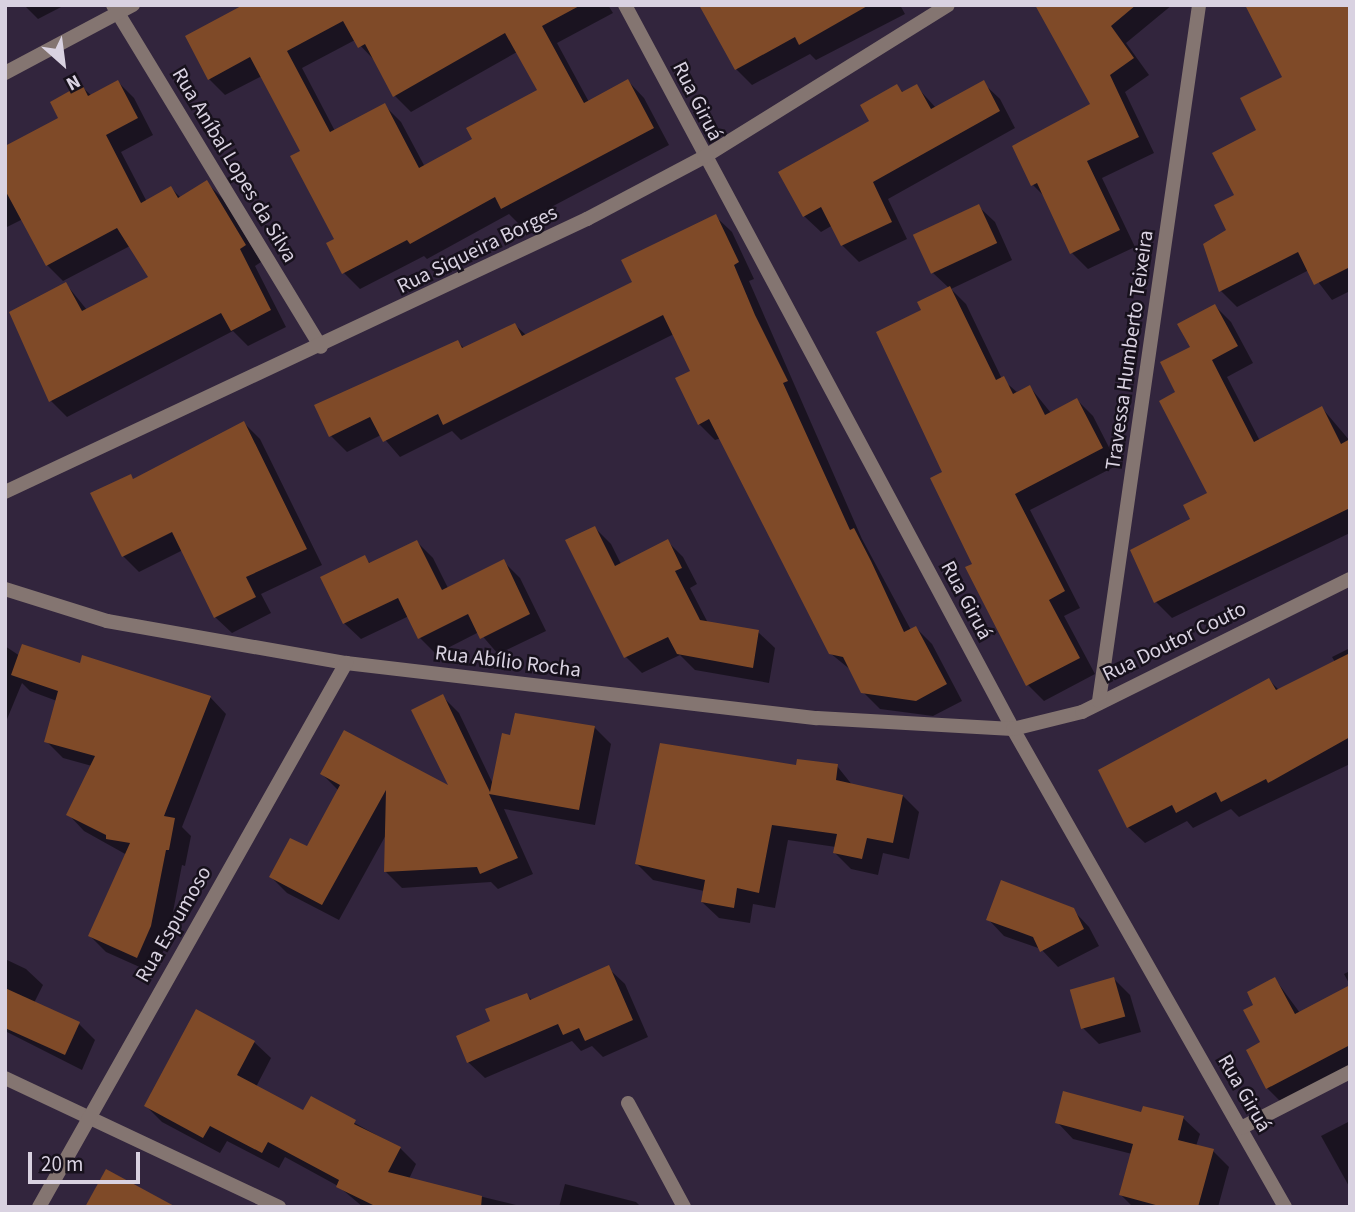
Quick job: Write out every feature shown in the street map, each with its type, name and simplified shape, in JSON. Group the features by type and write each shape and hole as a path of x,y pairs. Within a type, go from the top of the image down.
{"street":[{"path":"5,74 116,9 134,5"},
{"name":"Rua Giruá","path":"625,5 704,157 1013,729 1285,1207"},
{"name":"Rua Siqueira Borges","path":"5,492 321,348 587,219 704,157 948,5"},
{"name":"Travessa Humberto Teixeira","path":"1100,701 1199,5"},
{"name":"Rua Aníbal Lopes da Silva","path":"116,9 321,348"},
{"name":"Rua Doutor Couto","path":"1013,729 1082,712 1350,579"},
{"name":"Rua Abílio Rocha","path":"5,589 107,621 346,663 817,718 1013,729"},
{"name":"Rua Espumoso","path":"39,1207 85,1119 346,663"},
{"path":"1241,1129 1350,1072"},
{"path":"5,1078 85,1119 279,1207"},
{"path":"628,1103 684,1207"}],"building":[{"path":"243,5 581,5 542,26 584,103 628,79 654,128 501,209 495,197 410,244 407,240 342,274 326,243 334,239 290,156 300,151 250,57 208,80 185,36","holes":["343,21 358,48 365,44 393,97 505,33 537,90 466,128 472,139 419,168 385,103 330,132 287,51"]},
{"path":"699,5 869,5 799,45 795,37 735,70"},
{"path":"1035,5 1136,5 1111,26 1134,58 1110,75 1139,137 1087,161 1120,230 1070,254 1037,183 1031,186 1012,146 1090,104"},
{"path":"1245,5 1350,5 1350,267 1314,285 1298,252 1219,292 1203,244 1226,230 1214,205 1234,195 1212,153 1256,130 1240,98 1282,77"},
{"path":"118,80 138,118 106,135 141,203 171,186 178,198 207,180 246,245 240,249 271,310 231,331 221,313 49,402 9,312 66,282 82,311 148,277 117,228 46,266 5,190 5,146 58,118 50,102 82,84 88,96"},
{"path":"984,80 1000,111 873,182 892,222 841,246 821,207 803,217 778,172 869,121 860,105 897,84 902,92 917,84 931,109"},
{"path":"979,204 997,243 931,274 913,235"},
{"path":"716,214 739,262 734,265 755,315 788,381 783,383 850,530 854,528 904,632 916,626 947,684 916,701 861,693 843,657 829,654 709,419 698,425 675,378 690,371 663,315 443,425 438,414 383,442 370,417 329,437 314,405 458,340 462,348 515,323 522,336 632,282 621,260"},
{"path":"950,286 996,380 1004,376 1013,394 1030,385 1045,415 1077,398 1103,448 1015,494 1065,591 1049,600 1080,658 1026,686 965,567 972,564 930,478 942,472 876,332 921,310 917,302"},
{"path":"1215,304 1238,346 1212,360 1254,442 1322,406 1341,444 1350,439 1350,508 1154,603 1130,550 1190,519 1183,505 1207,493 1159,401 1175,392 1160,362 1190,347 1177,324"},
{"path":"244,421 307,549 246,577 256,597 214,618 172,532 122,557 90,493 131,474 133,479"},
{"path":"595,526 615,566 668,539 682,568 675,571 700,620 759,630 753,668 677,654 668,637 624,658 565,540"},
{"path":"417,540 442,590 504,559 530,614 480,639 468,614 418,639 398,598 343,624 320,577 365,555 369,563"},
{"path":"22,644 80,663 82,655 211,696 164,816 175,818 169,850 166,850 151,926 137,958 88,936 130,843 106,839 106,835 66,815 95,756 44,742 58,691 11,675"},
{"path":"1350,653 1350,737 1268,783 1266,779 1221,802 1216,792 1176,813 1172,805 1127,828 1098,770 1269,678 1276,690"},
{"path":"443,694 490,792 502,733 510,735 515,713 595,726 579,810 489,794 518,858 480,874 477,867 384,872 386,790 322,905 269,877 290,838 307,846 340,785 320,774 344,730 448,785 411,710"},
{"path":"660,743 796,765 797,759 838,764 836,780 903,795 893,843 867,838 862,859 833,853 837,834 772,825 759,893 737,888 734,908 701,902 705,880 635,864"},
{"path":"1001,880 1074,908 1084,929 1040,952 1033,937 986,920"},
{"path":"609,965 633,1020 585,1041 579,1028 563,1035 558,1024 467,1063 456,1036 490,1021 485,1009 527,993 530,1000"},
{"path":"1114,977 1125,1016 1081,1029 1070,990"},
{"path":"1275,977 1295,1014 1350,985 1350,1045 1266,1089 1246,1050 1260,1042 1243,1010 1253,1005 1247,992"},
{"path":"5,988 80,1022 65,1055 5,1028"},
{"path":"196,1009 255,1041 237,1075 303,1110 311,1096 356,1120 354,1124 401,1147 388,1172 482,1196 481,1207 377,1207 336,1187 339,1180 268,1142 262,1153 210,1126 203,1138 144,1106"},
{"path":"1063,1091 1141,1112 1143,1106 1184,1116 1178,1140 1214,1149 1198,1207 1163,1207 1119,1195 1133,1144 1055,1123"},
{"path":"106,1169 176,1207 85,1207"}]}
